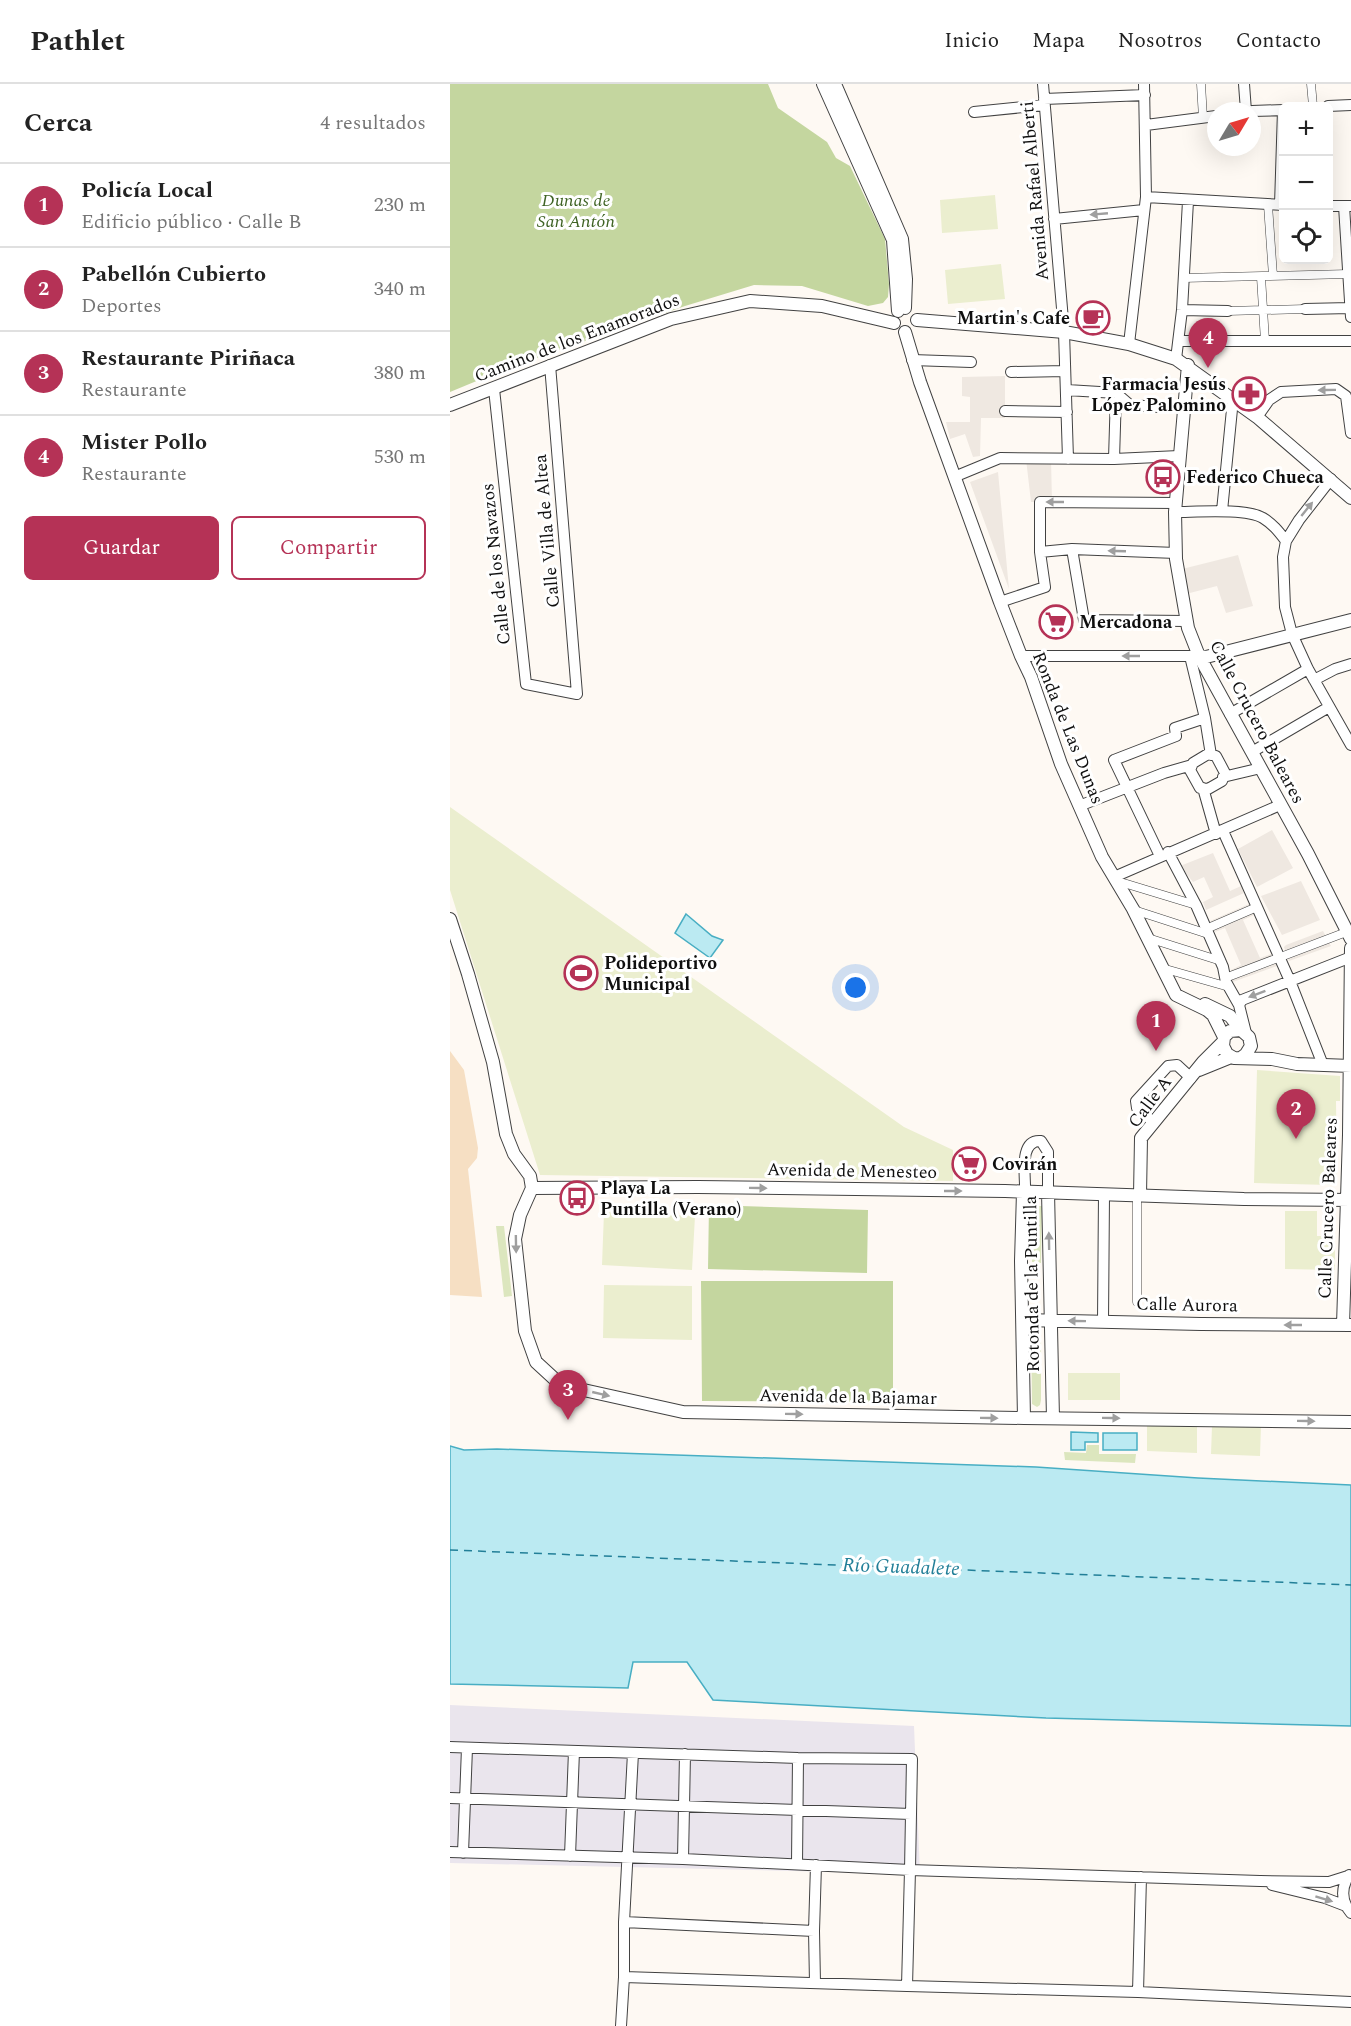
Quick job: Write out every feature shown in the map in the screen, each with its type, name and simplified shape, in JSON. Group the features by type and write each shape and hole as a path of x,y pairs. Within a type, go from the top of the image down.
{"street":[{"path":"823,84 893,240 899,314"},
{"path":"835,84 902,239 906,279 899,314 898,329 905,332 912,330 917,320 915,313 899,314"},
{"name":"Avenida Rafael Alberti","path":"1043,84 1064,332 1068,459"},
{"path":"1201,84 1203,118"},
{"path":"1244,84 1245,102"},
{"path":"1311,84 1313,102"},
{"path":"974,112 1144,90 1146,197 1129,344"},
{"path":"1333,106 1351,105"},
{"path":"1261,111 1279,110"},
{"path":"1146,125 1207,117"},
{"path":"1273,276 1280,156"},
{"path":"1146,197 1277,205"},
{"path":"1182,362 1179,341 1188,201"},
{"path":"1182,310 1305,309 1351,312 1347,206"},
{"path":"1054,219 1144,210"},
{"path":"1183,278 1348,273"},
{"path":"1261,277 1265,341"},
{"name":"Camino de los Enamorados","path":"450,405 671,319 750,301 899,314"},
{"path":"917,320 1064,332 1129,344 1182,362 1257,417 1351,498"},
{"name":"Ronda de Las Dunas","path":"905,332 912,360 1000,602 1031,677 1060,764 1102,857 1133,909 1176,995"},
{"path":"1179,341 1351,341"},
{"path":"912,360 971,362"},
{"name":"Calle Crucero Baleares","path":"1182,362 1175,508 1176,553 1194,656 1261,768 1350,935"},
{"name":"Calle Villa de Altea","path":"550,366 577,694"},
{"path":"1011,372 1065,371"},
{"name":"Calle de los Navazos","path":"494,388 526,684 577,694"},
{"path":"1257,417 1269,400 1281,392 1336,389 1346,396 1351,433"},
{"path":"1067,390 1116,393 1130,405 1159,407"},
{"path":"1114,459 1116,393"},
{"path":"1222,511 1233,399"},
{"path":"1005,411 1067,412"},
{"path":"954,477 1000,458 1114,459 1179,456"},
{"path":"1331,480 1299,520 1286,541 1283,557 1285,607 1292,634 1308,669 1349,737"},
{"path":"1000,602 1045,588 1040,552 1040,502 1175,508 1261,516 1274,526 1286,541"},
{"path":"1040,552 1072,549 1176,553"},
{"path":"1072,549 1084,620 1187,621"},
{"path":"1021,657 1206,657 1351,620"},
{"path":"1194,656 1211,755"},
{"path":"1314,681 1335,669 1351,664"},
{"path":"1230,714 1308,669"},
{"path":"1252,752 1329,707"},
{"path":"1205,718 1175,728 1176,736 1114,760 1126,788 1196,905 1221,961 1227,982 1239,1005 1244,1032"},
{"path":"1079,806 1164,773 1192,765 1208,754 1216,756 1225,773 1222,781 1208,789 1200,788 1190,770 1192,765"},
{"path":"1223,777 1261,768"},
{"path":"1203,788 1219,832 1257,907 1290,981 1323,1065"},
{"path":"1115,879 1164,854 1281,805"},
{"path":"1115,879 1196,905"},
{"path":"1133,909 1207,931 1257,907"},
{"path":"450,919 493,1062 506,1134 514,1154 530,1176 532,1188"},
{"path":"1162,968 1227,982 1350,935"},
{"path":"1147,938 1221,961"},
{"name":"Calle Crucero Baleares","path":"1347,1325 1351,948"},
{"path":"1239,1005 1242,1000 1351,957"},
{"path":"1176,995 1203,1003 1230,1016 1249,1037 1251,1046 1246,1054 1237,1057"},
{"path":"1176,995 1213,1015 1223,1040 1224,1050 1237,1057 1272,1059 1297,1064 1350,1066"},
{"path":"1223,1040 1233,1030 1244,1032"},
{"name":"Calle A","path":"1138,1195 1141,1138 1223,1040"},
{"path":"1251,1046 1272,1059"},
{"name":"Calle A","path":"1194,1075 1237,1057"},
{"path":"1153,1122 1137,1108 1136,1101 1168,1066 1177,1065 1194,1075"},
{"name":"Rotonda de la Puntilla","path":"1024,1192 1025,1156 1030,1144 1041,1141 1048,1152 1053,1418"},
{"name":"Avenida de Menesteo","path":"532,1188 698,1187 1048,1192 1349,1200"},
{"name":"Avenida de la Bajamar","path":"532,1188 520,1215 515,1239 525,1331 536,1362 561,1385 683,1412 1024,1419 1351,1422"},
{"path":"1024,1192 1021,1261 1024,1419"},
{"path":"1103,1322 1104,1194"},
{"path":"1137,1302 1138,1195"},
{"name":"Calle Aurora","path":"1023,1320 1347,1325"},
{"path":"450,1747 798,1758 912,1759 907,1986"},
{"path":"463,1853 466,1748"},
{"path":"570,1856 574,1751"},
{"path":"621,2026 633,1753"},
{"path":"683,1859 685,1754"},
{"path":"797,1864 798,1758"},
{"path":"450,1798 911,1814"},
{"path":"450,1852 1260,1881 1329,1882 1349,1874"},
{"path":"815,1983 816,1865"},
{"path":"1348,1910 1342,1894 1344,1882 1349,1874"},
{"path":"1138,1992 1141,1877"},
{"path":"1260,1881 1325,1898 1348,1910"},
{"path":"624,1922 814,1931"},
{"path":"624,1977 1138,1992 1351,2002"}],"shaded area":[{"path":"1005,376 1005,418 981,418 980,456 973,457 965,434 950,439 946,422 970,422 970,397 962,396 962,377"},
{"path":"1026,459 1051,459 1052,502 1031,502"},
{"path":"998,472 1009,589 970,482"},
{"path":"1238,555 1253,606 1226,613 1217,586 1182,595 1178,570"},
{"path":"1272,830 1293,868 1257,887 1238,849"},
{"path":"1213,853 1230,891 1241,886 1244,893 1206,910 1203,902 1213,897 1204,877 1193,882 1180,866"},
{"path":"1301,881 1320,920 1282,935 1261,896"},
{"path":"1249,904 1254,915 1243,920 1260,958 1271,954 1277,966 1230,983 1231,970 1241,965 1225,928 1215,932 1210,921"},
{"path":"1323,931 1331,946 1289,961 1284,947 1286,945"},
{"path":"450,1705 914,1726 920,1874 450,1863"}],"green space":[{"name":"Dunas de San Antón","path":"450,84 768,84 778,108 827,142 836,158 850,166 885,239 888,297 883,303 868,306 802,286 754,285 685,306 528,361 486,371 479,380 450,392"},
{"path":"995,195 998,229 942,233 940,200"},
{"path":"1001,264 1005,299 948,304 945,270"},
{"name":"Polideportivo Municipal","path":"450,807 904,1127 953,1150 953,1181 540,1175 450,890"},
{"path":"1257,1070 1340,1076 1340,1101 1336,1101 1337,1178 1330,1180 1330,1185 1254,1183"},
{"path":"709,1205 868,1210 867,1273 708,1269"},
{"path":"1033,1206 1042,1206 1041,1263 1032,1262"},
{"path":"1285,1211 1317,1211 1317,1236 1335,1236 1335,1270 1285,1269"},
{"path":"604,1212 695,1216 692,1270 602,1265"},
{"path":"496,1226 504,1226 512,1296 504,1297"},
{"path":"701,1281 893,1281 893,1402 702,1401"},
{"path":"604,1285 692,1286 692,1340 603,1338"},
{"path":"1039,1335 1041,1340 1041,1400 1037,1407 1032,1404 1031,1338"},
{"path":"1068,1373 1120,1373 1120,1400 1068,1400"},
{"path":"1147,1425 1197,1426 1197,1453 1147,1451"},
{"path":"1261,1425 1260,1456 1211,1454 1212,1426"},
{"path":"1087,1445 1099,1445 1099,1454 1136,1454 1135,1463 1065,1460 1064,1452 1086,1453"}],"sand":[{"path":"450,1051 464,1070 478,1148 477,1158 468,1169 482,1297 450,1295"}],"water":[{"path":"686,914 712,936 723,940 710,958 675,933"},
{"path":"1071,1432 1098,1433 1098,1442 1085,1442 1085,1450 1071,1450"},
{"path":"1103,1433 1137,1433 1137,1450 1103,1450"},
{"name":"Río Guadalete","path":"450,1446 464,1450 497,1449 1036,1467 1351,1485 1351,1726 1046,1718 713,1700 687,1662 633,1662 628,1688 450,1684"}],"ferry route":[{"path":"450,1550 1351,1585"}],"place":[{"name":"Martin's Cafe","path":"1093,318"},
{"name":"Mister Pollo","path":"1208,368"},
{"name":"Farmacia Jesús López Palomino","path":"1249,394"},
{"name":"Federico Chueca","path":"1163,477"},
{"name":"Mercadona","path":"1056,622"},
{"name":"Polideportivo Municipal","path":"581,973"},
{"name":"Policía Local","path":"1156,1051"},
{"name":"Pabellón Cubierto","path":"1296,1139"},
{"name":"Covirán","path":"969,1164"},
{"name":"Playa La Puntilla (Verano)","path":"577,1198"},
{"name":"Restaurante Piriñaca","path":"568,1420"}]}
